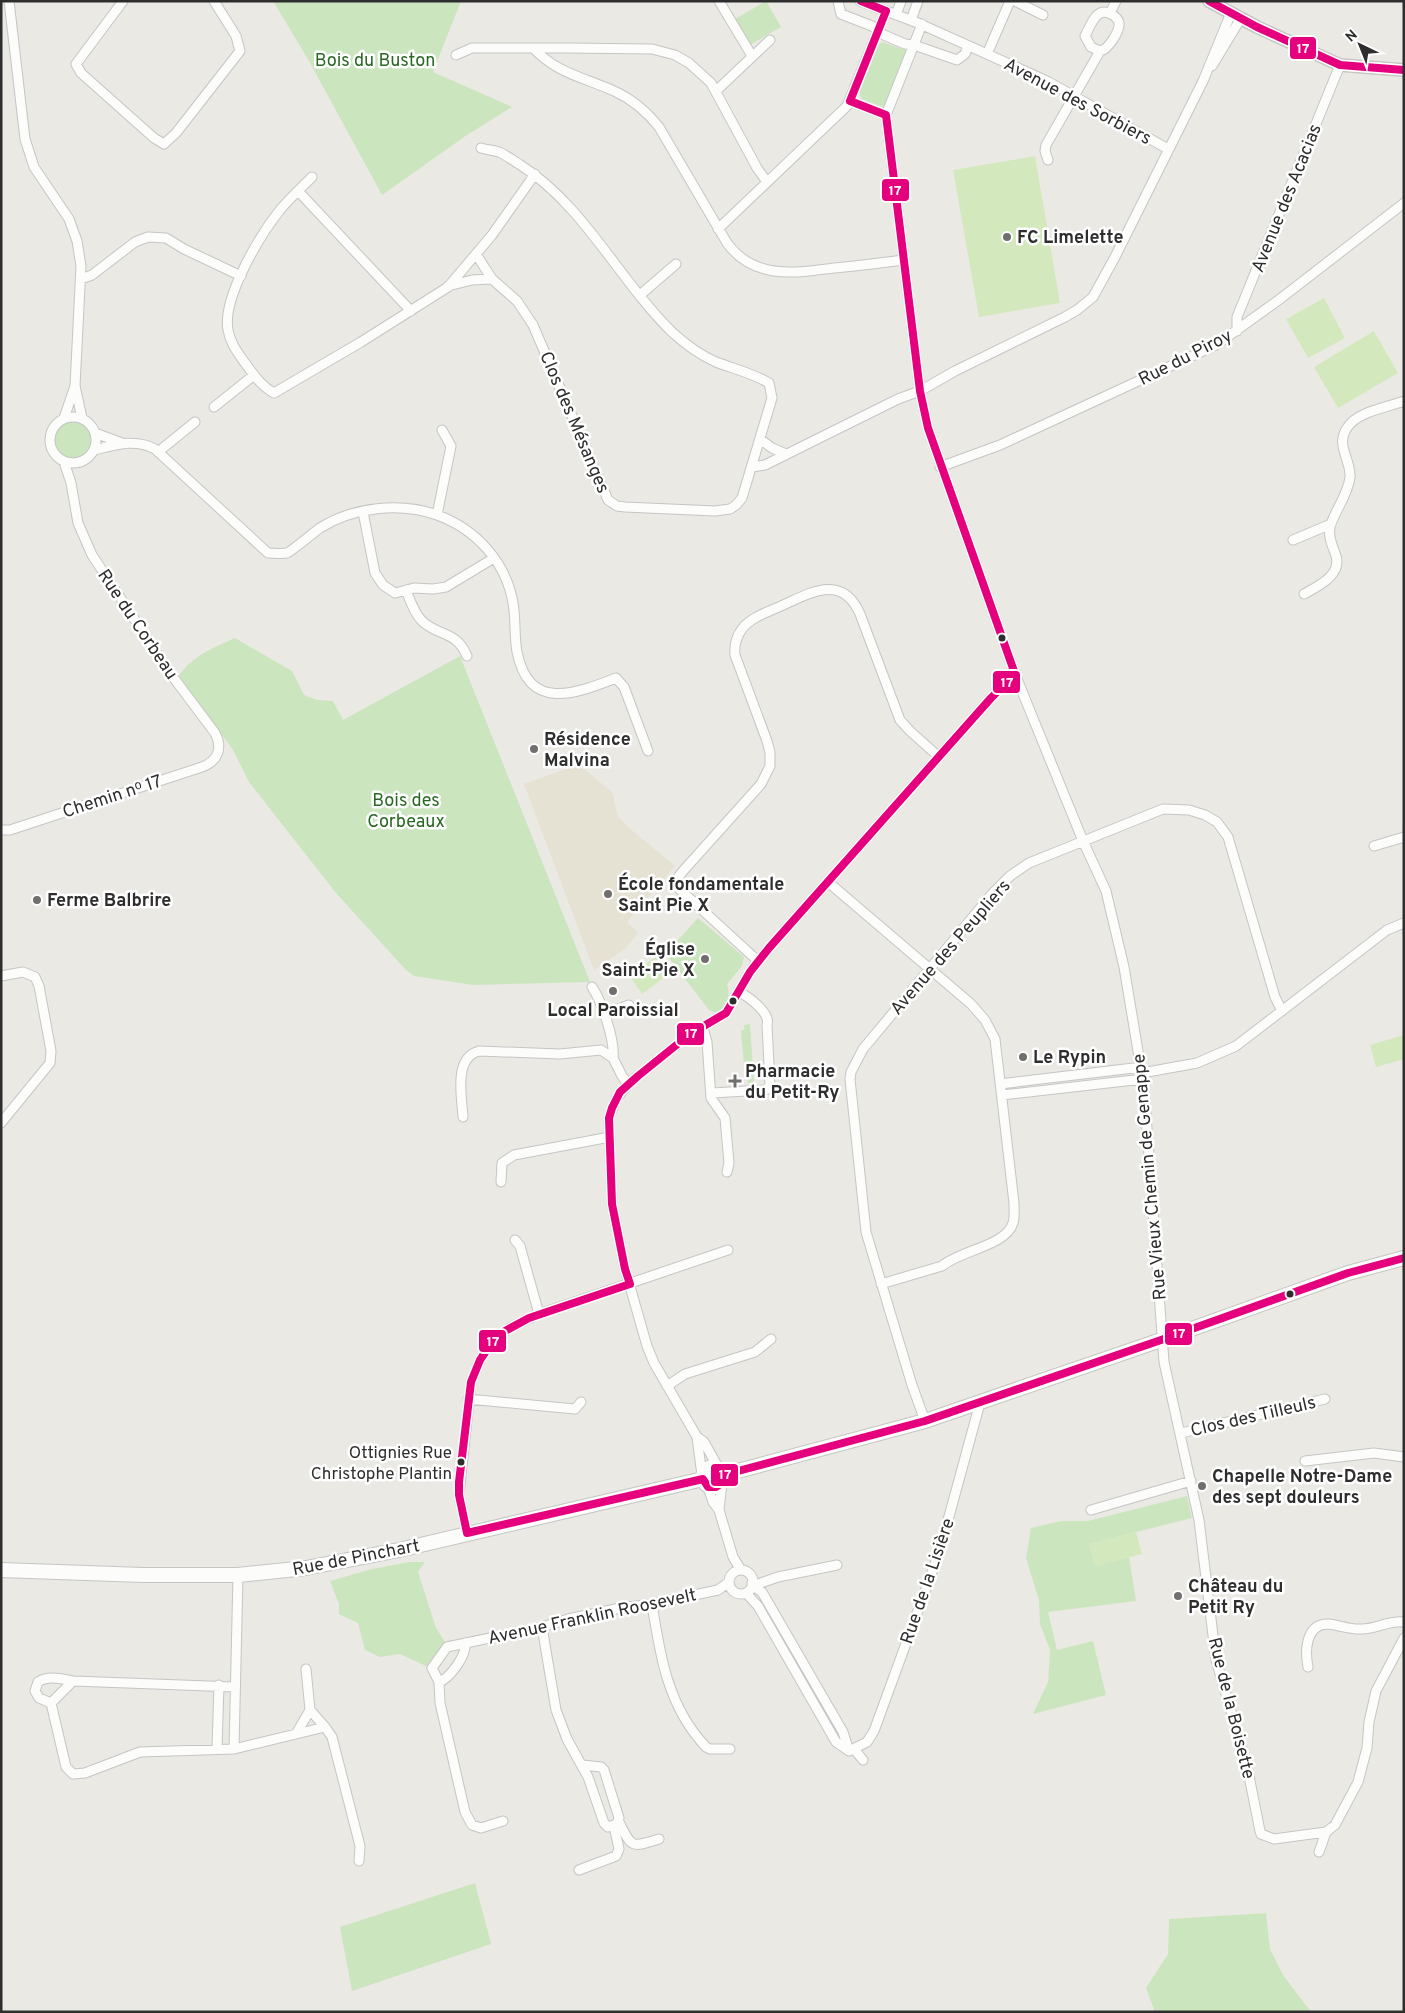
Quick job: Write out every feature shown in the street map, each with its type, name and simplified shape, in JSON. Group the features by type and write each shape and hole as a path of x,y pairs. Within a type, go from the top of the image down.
{"main road":[{"name":"Rue de Pinchart","path":"1,1570 143,1575 238,1575 306,1568 341,1562 713,1478 925,1421 1348,1273 1404,1258"}],"street":[{"name":"Rue du Corbeau","path":"9,1 25,139 34,167 74,231 81,266 75,386 82,418 90,424 95,433"},
{"path":"123,1 76,64 81,72 154,138 164,144 176,133 240,51 236,36 214,1"},
{"path":"718,1 752,56"},
{"path":"838,1 841,14 877,29 884,35 905,44 914,45 957,60 965,54 968,46"},
{"name":"Avenue des Sorbiers","path":"860,1 922,24 1075,96 1168,149"},
{"path":"896,15 901,1"},
{"path":"911,20 918,1"},
{"name":"Avenue des Sorbiers","path":"987,54 1010,1"},
{"path":"1015,1 1043,15"},
{"path":"1110,13 1116,1"},
{"path":"1208,1 1340,65 1404,70"},
{"path":"718,228 838,115 850,101 877,29 886,11"},
{"path":"1101,12 1110,13 1115,16 1119,26 1108,46 1104,51 1100,51 1091,47 1085,36 1095,16 1101,12"},
{"path":"752,467 766,465 898,399 920,391 955,371 1065,317 1086,304 1097,290 1115,257 1236,16"},
{"path":"850,101 886,115 922,24"},
{"path":"716,90 770,40"},
{"path":"456,55 472,48 640,48 659,50 675,55 689,63 716,90 757,168 767,182"},
{"path":"533,48 549,63 570,74 615,91 643,110 659,127 731,248 740,257 756,267 771,272 793,273 904,260"},
{"path":"1048,160 1045,151 1046,144 1100,51"},
{"name":"Avenue des Acacias","path":"1237,331 1237,317 1340,65"},
{"name":"Rue Vieux Chemin de Genappe","path":"886,115 920,391 928,428 1015,674 1083,841 1106,891 1124,967 1142,1073 1152,1177 1161,1340"},
{"name":"Clos des Mésanges","path":"476,254 492,279 518,301 533,325 602,488 611,503 617,506 714,511 730,509 736,505 742,498 772,398 769,383 756,375 716,362 691,348 672,332 550,186 535,174 498,152 481,148"},
{"path":"312,177 269,225 241,276 229,303 227,316 228,330 236,350 254,375 267,389 274,393 411,311 448,286 492,235 535,174"},
{"path":"298,191 411,311"},
{"name":"Rue du Piroy","path":"940,466 1000,444 1211,348 1237,331 1404,203"},
{"path":"81,279 92,275 136,242 148,237 166,238 184,249 241,276"},
{"path":"640,295 676,264"},
{"path":"448,286 472,280 492,279"},
{"path":"214,407 254,375"},
{"name":"Rue du Corbeau","path":"75,386 64,418 57,422 51,430 49,438 50,447 54,455 64,462 71,483 78,523 92,555 170,673 220,741 217,756"},
{"path":"1304,594 1333,575 1336,566 1337,557 1330,536 1331,524 1350,478 1342,448 1347,428 1353,421 1363,415 1404,401"},
{"path":"64,418 73,416 82,418"},
{"path":"158,452 195,422"},
{"path":"437,515 451,446 442,430"},
{"path":"64,462 78,463 90,456 96,442 95,433 122,443"},
{"path":"760,439 772,448 786,454"},
{"path":"94,450 122,443 143,444 158,452 268,553 289,552 322,527 344,516 387,508 437,515 471,534 494,558 502,571 514,605 516,643 520,664 532,684 543,691 558,694 581,692 616,678 624,687 648,751"},
{"name":"Rue du Corbeau","path":"71,483 78,463"},
{"path":"362,512 369,541 372,565 383,585 395,592 414,588 432,589 446,587 494,558"},
{"path":"1293,540 1331,524"},
{"path":"758,960 675,885 676,880 683,871 761,784 770,766 770,752 767,742 735,655 735,645 742,628 751,620 819,589 834,589 847,596 852,600 860,614 900,720 939,757"},
{"path":"406,590 422,621 459,642 467,656"},
{"path":"713,1478 701,1468 697,1437 654,1363 647,1346 625,1269 612,1204 609,1118 612,1108 620,1092 628,1084 677,1044 726,1013 758,960 991,698 1015,674"},
{"name":"Chemin nᵒ 17","path":"2,830 202,767 217,756"},
{"name":"Avenue des Peupliers","path":"925,1421 912,1385 865,1226 850,1079 851,1072 863,1049 992,894 1010,876 1037,859 1163,809 1189,810 1204,815 1217,822 1228,837 1275,997 1282,1011"},
{"path":"1374,846 1404,837"},
{"path":"828,882 972,1004 985,1020 995,1039 1014,1203 1014,1218 1010,1229 998,1241 970,1250 962,1256 949,1260 942,1266 881,1284"},
{"path":"1002,1095 1074,1086 1188,1066 1213,1058 1246,1040 1387,930 1404,923"},
{"path":"1,976 23,972 35,977 39,986 51,1051 50,1063 1,1123"},
{"path":"592,987 599,998 613,1042 613,1058 628,1084"},
{"path":"712,1093 766,1090 770,1085 768,1021 766,1014 739,992"},
{"path":"603,1015 629,1005"},
{"path":"702,1028 707,1042 712,1100 725,1118 729,1163 726,1172"},
{"path":"463,1117 461,1073 463,1065 473,1053 484,1051 560,1054 601,1050 613,1058"},
{"path":"1000,1084 1073,1074 1142,1073"},
{"path":"1073,1074 1074,1086"},
{"path":"501,1182 502,1164 514,1155 610,1137"},
{"path":"515,1240 520,1246 539,1314"},
{"path":"467,1533 459,1495 468,1399 471,1382 480,1360 489,1346 511,1327 539,1314 728,1250"},
{"path":"667,1386 686,1374 755,1352 771,1340"},
{"name":"Rue de la Boisette","path":"1161,1340 1201,1536 1216,1660 1245,1759 1261,1834 1274,1839 1326,1832"},
{"path":"468,1399 575,1409 581,1402"},
{"name":"Clos des Tilleuls","path":"1181,1433 1325,1399"},
{"name":"Rue de la Lisière","path":"852,1750 867,1742 874,1731 938,1553 980,1403"},
{"path":"697,1437 704,1442 719,1510 733,1557 731,1566 734,1575 733,1592"},
{"path":"1305,1461 1374,1454 1404,1457"},
{"path":"713,1478 713,1502 719,1510"},
{"path":"1092,1510 1191,1481"},
{"path":"750,1585 837,1565"},
{"path":"734,1575 747,1572 758,1606 836,1742 852,1750 863,1760"},
{"path":"234,1749 238,1575"},
{"name":"Avenue Franklin Roosevelt","path":"718,1590 734,1575"},
{"path":"762,1592 769,1580"},
{"path":"750,1585 762,1592 852,1750"},
{"name":"Avenue Franklin Roosevelt","path":"466,1643 462,1655 444,1679 439,1682 432,1668 433,1664 447,1647 620,1608 652,1604 718,1590 740,1594 750,1585"},
{"path":"652,1604 661,1663 673,1696 685,1720 706,1747 710,1749 730,1749"},
{"path":"1308,1667 1306,1657 1308,1640 1315,1628 1321,1625 1327,1624 1358,1630 1397,1621 1404,1622"},
{"path":"542,1627 556,1710 567,1739 583,1765 604,1823 608,1828 617,1824"},
{"path":"1319,1852 1326,1832 1339,1820 1358,1782 1367,1748 1369,1722 1376,1690 1404,1638"},
{"path":"296,1734 310,1710 306,1669"},
{"path":"50,1702 42,1700 35,1689 38,1682 43,1679 235,1687"},
{"path":"50,1702 73,1681"},
{"path":"439,1682 440,1703 465,1812 472,1825 481,1828 503,1821"},
{"path":"217,1749 220,1686"},
{"path":"50,1702 66,1767 73,1774 85,1773 140,1752 234,1749 325,1727"},
{"path":"310,1710 332,1737 360,1846 359,1861"},
{"path":"579,1870 612,1859 616,1856 619,1848 617,1824 604,1770 601,1767 583,1765"},
{"path":"617,1824 633,1845 638,1846 659,1839"}],"shaded area":[{"name":"École fondamentale Saint Pie X","path":"577,766 585,770 612,792 618,816 628,827 675,866 627,922 638,933 626,948 594,970 524,784"}],"green space":[{"name":"Bois du Buston","path":"273,1 461,1 433,72 512,107 467,135 382,195 309,61"},
{"path":"766,1 781,27 750,45 735,19"},
{"path":"882,42 905,50 906,54 883,107 862,99 859,93 877,47"},
{"name":"FC Limelette","path":"1035,156 1060,303 979,317 953,170"},
{"path":"1324,298 1345,338 1308,358 1286,319"},
{"path":"1374,331 1398,373 1338,408 1314,367"},
{"path":"73,421 86,427 92,440 86,453 73,459 60,453 54,440 60,427"},
{"name":"Bois des Corbeaux","path":"235,638 292,671 304,695 317,700 333,701 343,720 460,656 590,982 473,985 414,976 406,970 336,893 249,782 233,750 179,676 197,657"},
{"path":"698,918 744,957 742,966 727,984 729,993 726,1004 717,1013 709,1010 669,958 677,941"},
{"path":"660,954 674,970 642,994 629,975"},
{"path":"750,1024 754,1083 748,1083 748,1078 745,1078 741,1030 744,1030 744,1025"},
{"path":"1404,1035 1404,1059 1376,1067 1370,1045"},
{"path":"1187,1496 1192,1518 1089,1544 1095,1566 1129,1557 1136,1601 1048,1612 1057,1650 1093,1641 1106,1695 1033,1714 1048,1682 1050,1650 1040,1624 1039,1600 1026,1558 1031,1528 1061,1521 1088,1521"},
{"path":"1136,1532 1142,1554 1095,1566 1089,1544"},
{"path":"409,1562 425,1562 418,1572 436,1628 445,1642 426,1666 400,1654 380,1657 365,1650 358,1623 339,1614 339,1604 330,1581 372,1569"},
{"path":"475,1883 491,1944 352,1991 340,1927"},
{"path":"1266,1913 1270,1949 1283,1975 1311,2012 1155,2012 1146,1988 1168,1954 1169,1919"}],"transit line":[{"name":"17","path":"861,1 886,11 850,101 886,115 920,391 928,428 1015,674 991,698 769,948 750,972 726,1013 690,1034 620,1092 609,1118 612,1204 625,1269 630,1284 529,1318 505,1331 492,1342 480,1360 471,1382 459,1482 459,1495 467,1533 703,1479 708,1487 716,1487 722,1483 723,1475 925,1421 1348,1273 1404,1258"},
{"name":"17","path":"1209,1 1257,27 1340,65 1404,70"}],"place":[{"name":"FC Limelette","path":"1007,237"},
{"name":"Résidence Malvina","path":"534,749"},
{"name":"École fondamentale Saint Pie X","path":"608,894"},
{"name":"Ferme Balbrire","path":"37,900"},
{"name":"Église Saint-Pie X","path":"705,959"},
{"name":"Local Paroissial","path":"613,991"},
{"name":"Le Rypin","path":"1023,1057"},
{"name":"Pharmacie du Petit-Ry","path":"735,1081"},
{"name":"Ottignies Rue Christophe Plantin","path":"461,1462"},
{"name":"Chapelle Notre-Dame des sept douleurs","path":"1202,1486"},
{"name":"Château du Petit Ry","path":"1178,1596"}]}
